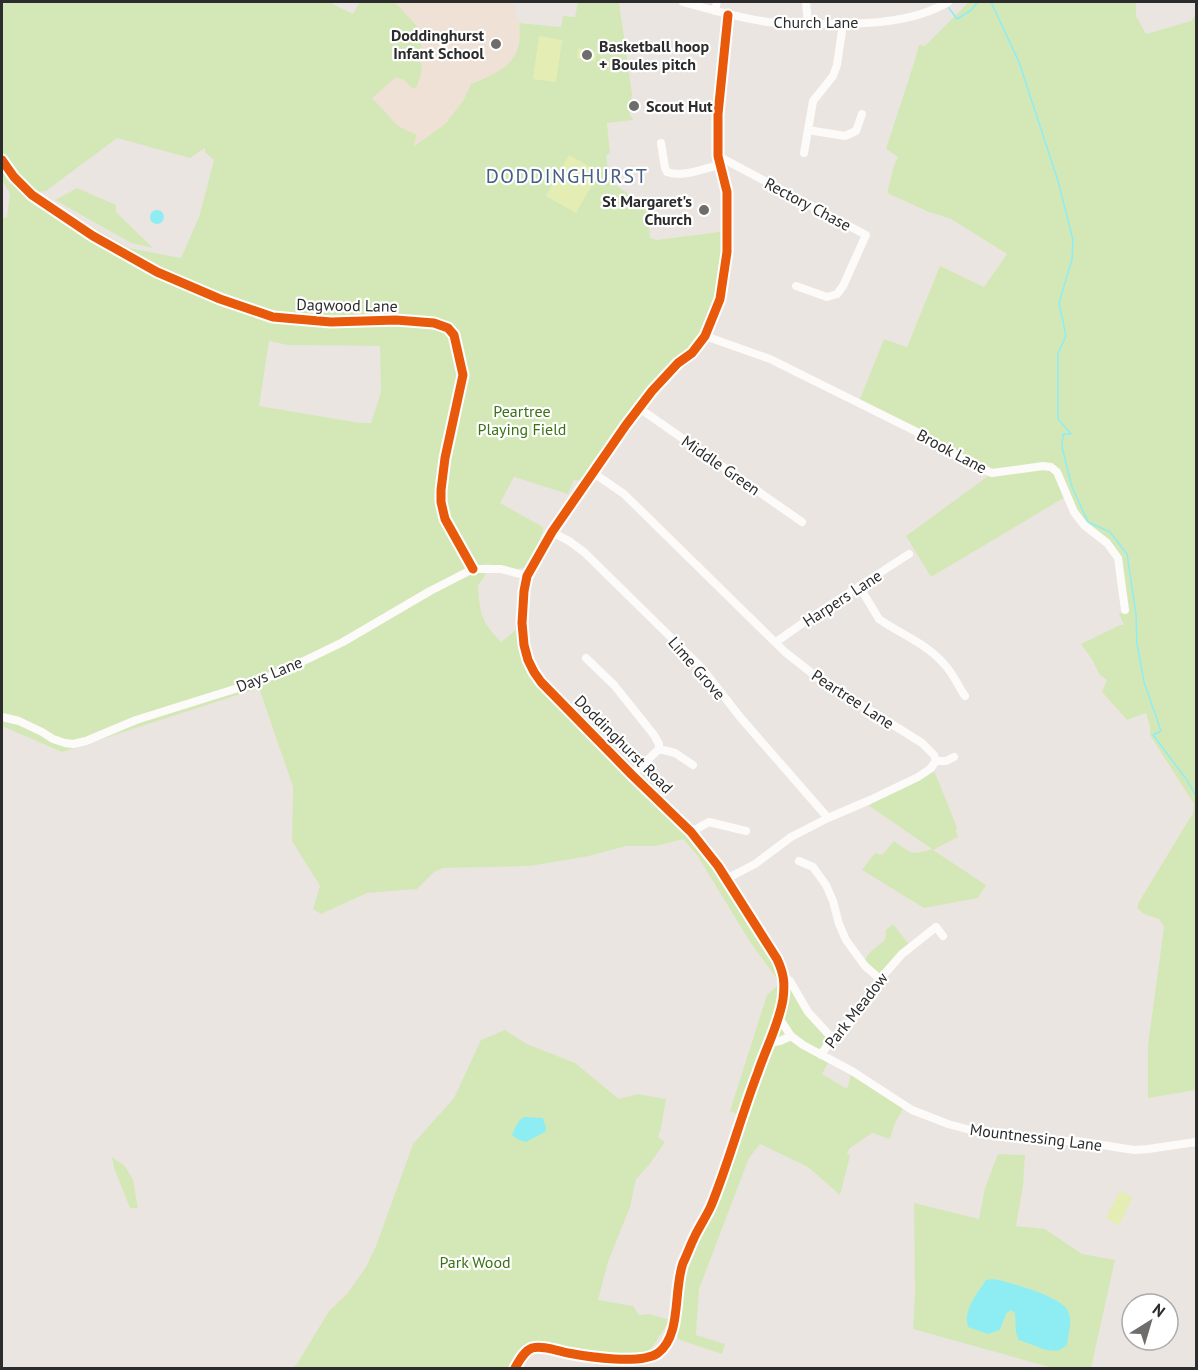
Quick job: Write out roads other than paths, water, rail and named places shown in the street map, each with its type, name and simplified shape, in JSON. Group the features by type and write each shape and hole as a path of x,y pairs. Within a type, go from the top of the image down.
{"street":[{"name":"Church Lane","path":"683,2 729,15 771,23 808,24 843,24 898,19 916,16 948,2"},
{"path":"715,11 717,2"},
{"path":"806,2 808,24"},
{"name":"Doddinghurst Road","path":"729,15 718,114 719,161 727,192 727,252 720,299 705,336 692,353 652,390 592,472 552,532 527,576 522,623 524,645 534,672 547,689 691,832 718,866 777,959 784,977"},
{"path":"804,153 813,101 833,76 837,65 843,24"},
{"path":"808,130 845,136 856,131 862,114"},
{"path":"661,143 667,172 680,174 719,161"},
{"name":"Dagwood Lane","path":"2,160 14,177 32,195 93,236 158,272 220,299 273,317 331,322 396,320 434,323 448,328 454,335 464,375 446,458 441,502 445,519 473,569"},
{"name":"Rectory Chase","path":"719,161 866,235 837,294 827,297 796,286"},
{"name":"Brook Lane","path":"705,336 770,359 915,431 984,470 992,473 1042,466 1051,467 1057,472 1074,512 1084,525 1107,543 1118,558 1125,610"},
{"name":"Middle Green","path":"639,408 802,522"},
{"name":"Peartree Lane","path":"592,472 624,494 785,652 818,678 922,743 934,755 936,761"},
{"name":"Lime Grove","path":"552,532 584,552 701,667 740,717 828,818"},
{"name":"Harpers Lane","path":"776,642 909,554"},
{"name":"Days Lane","path":"2,717 19,721 65,743 86,741 136,720 257,682 283,671 343,642 430,591 473,569 501,569 527,576"},
{"path":"859,586 879,619 931,652 945,665 965,696"},
{"path":"586,658 614,686 659,744 659,749 633,775"},
{"path":"659,749 675,753 693,765"},
{"path":"726,879 755,864 791,837 918,777 930,769 936,761 946,761 954,757"},
{"path":"691,832 709,822 746,831"},
{"path":"799,861 813,867 826,885 846,940 865,966 880,979"},
{"name":"Park Meadow","path":"821,1055 832,1038 851,1022 880,979 902,954 936,927 943,936"},
{"path":"515,1368 524,1354 540,1347 624,1360 651,1357 669,1342 673,1332 681,1269 692,1241 711,1207 779,1018 784,977"},
{"path":"784,977 790,981 808,1012 832,1038"},
{"name":"Mountnessing Lane","path":"779,1018 790,1036 852,1071 912,1110 948,1125 989,1135 1045,1141 1077,1141 1134,1150 1197,1142"},
{"path":"769,1043 790,1036"}],"water":[{"path":"154,210 160,210 164,217 160,224 154,224 150,220 150,214"},
{"path":"524,1117 543,1118 545,1132 526,1142 512,1135"},
{"path":"994,1279 1046,1295 1064,1305 1070,1319 1067,1345 1058,1351 1046,1350 1019,1340 1016,1333 1015,1313 1011,1310 1006,1314 1000,1330 988,1334 968,1327 967,1314 972,1302 986,1280"}],"waterway":[{"path":"949,8 957,19 970,11 978,2"},
{"path":"991,2 1019,62 1058,181 1073,240 1072,259 1059,303 1066,336 1058,353 1058,419 1071,434 1063,434 1062,447 1072,487 1088,522 1110,532 1127,554 1136,614 1137,644 1144,682 1161,731 1153,735 1187,780 1196,796"}],"place":[{"name":"Doddinghurst Infant School","path":"496,44"},
{"name":"Basketball hoop + Boules pitch","path":"587,55"},
{"name":"Scout Hut","path":"634,106"},
{"name":"St Margaret's Church","path":"704,210"}],"district":[{"name":"DODDINGHURST","path":"567,176"}],"park label":[{"name":"Peartree Playing Field","path":"522,420"},
{"name":"Park Wood","path":"475,1262"}]}
